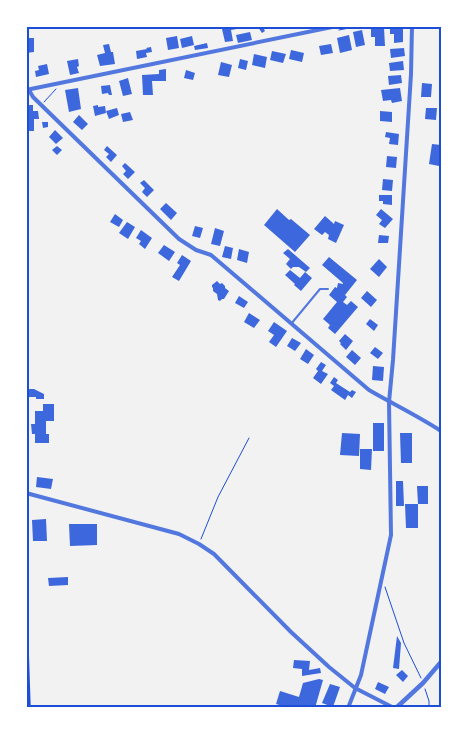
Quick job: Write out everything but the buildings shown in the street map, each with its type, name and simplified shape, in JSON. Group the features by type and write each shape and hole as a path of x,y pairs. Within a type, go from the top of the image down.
{"main road":[{"path":"26,648 28,708"}],"street":[{"path":"348,708 360,674 391,535 389,402 411,74 412,26"},
{"path":"338,28 28,90 41,105 179,239 196,250 210,255 369,390 441,431"},
{"path":"26,493 178,534 199,544 214,554 291,632 329,667 356,688 395,708 423,683 441,662"}],"lane":[{"path":"291,324 320,289 328,289"}],"path":[{"path":"338,28 359,26"},
{"path":"41,105 55,90 63,88"},
{"path":"199,544 218,497 248,438"},
{"path":"382,579 404,643 423,683 429,701 429,708"}]}
